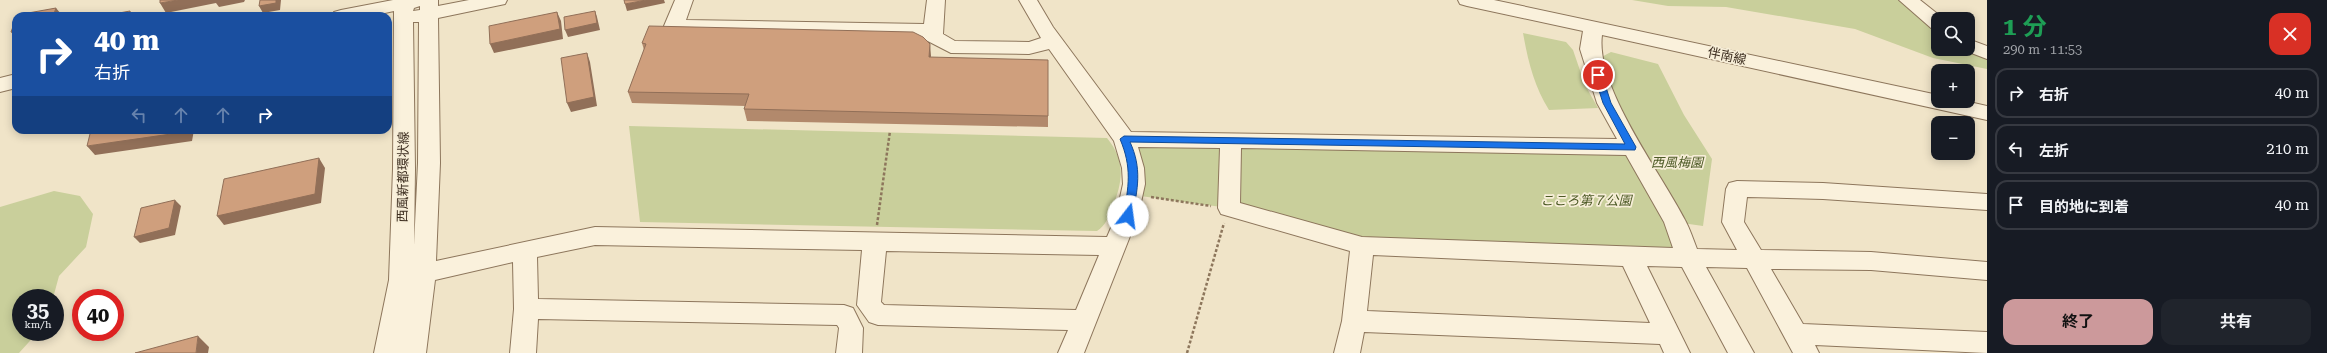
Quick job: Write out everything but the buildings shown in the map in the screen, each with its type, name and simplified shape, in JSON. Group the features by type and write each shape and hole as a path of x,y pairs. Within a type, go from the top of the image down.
{"street":[{"path":"376,12 498,0"},
{"path":"684,0 674,26 922,30 933,35 951,47 1029,48 1053,41"},
{"path":"933,35 936,0"},
{"path":"1028,0 1053,41 1124,139 1134,168 1133,194 1128,216 1071,353"},
{"name":"伴南線","path":"1467,0 1987,113"},
{"name":"伴南線","path":"1520,0 1931,90"},
{"path":"1908,0 1931,18"},
{"name":"西風新都環状線","path":"411,8 429,163 424,272 413,353"},
{"name":"西風新都環状線","path":"387,353 401,280 411,8"},
{"path":"1593,27 1590,49 1607,103 1674,222 1688,257 1741,353"},
{"path":"1975,48 1987,53"},
{"path":"0,84 12,82"},
{"path":"0,98 12,96"},
{"path":"1975,100 1987,103"},
{"path":"1124,139 1632,147"},
{"path":"1231,140 1229,208 1362,246 1631,257 1871,261 1987,271"},
{"path":"1987,202 1823,191 1737,189 1732,222 1801,344 1987,343"},
{"path":"424,272 445,270 525,250 595,236 1115,246"},
{"path":"875,241 868,305 878,315 1084,320"},
{"path":"1347,353 1354,321 1362,246"},
{"path":"523,353 526,309 525,250"},
{"path":"1354,321 1672,343 1631,257"},
{"path":"526,309 844,315 851,328 849,353"}],"path":[{"path":"875,241 890,131"},
{"path":"1133,194 1229,208 1187,353"}],"green space":[{"path":"1632,0 1902,0 1931,23 1931,56 1975,56 1975,53 1987,60 1987,69 1975,67 1975,64 1962,64 1933,58 1855,29 1726,7 1668,6"},
{"path":"1523,33 1566,42 1573,50 1585,85 1598,108 1549,110 1539,92 1532,73"},
{"name":"こころ第７公園","path":"1611,52 1658,64 1684,115 1712,159 1703,226 1675,222 1688,257 1362,246 1229,208 1133,195 1124,139 1631,147 1594,61"},
{"path":"629,126 1107,138 1117,155 1121,172 1119,189 1108,218 1105,224 1097,231 640,222"},
{"path":"54,191 80,196 93,214 86,247 59,276 55,289 12,289 12,341 30,341 19,353 0,353 0,207"}],"route":[{"path":"1128,216 1132,200 1134,168 1130,152 1124,139 1632,147 1607,103 1598,75"}],"park label":[{"name":"西風梅園","path":"1677,162"}]}
